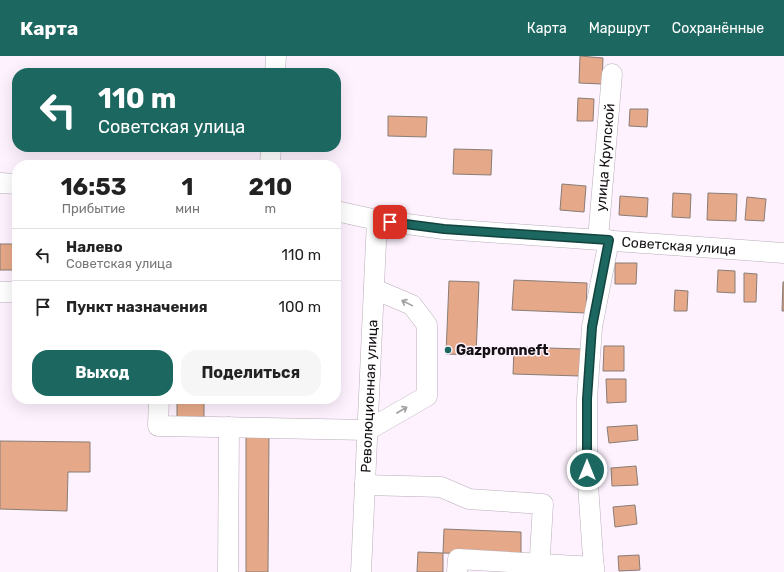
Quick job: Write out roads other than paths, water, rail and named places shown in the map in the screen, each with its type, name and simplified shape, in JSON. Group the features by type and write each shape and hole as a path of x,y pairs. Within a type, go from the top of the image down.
{"street":[{"path":"275,68 276,56"},
{"name":"улица Крупской","path":"594,570 587,470 587,399 592,327 603,240 612,74"},
{"path":"0,183 12,184"},
{"name":"Советская улица","path":"341,212 377,220 444,229 784,253"},
{"name":"Революционная улица","path":"360,572 377,220"},
{"path":"159,404 158,426 368,430 427,396 427,325 412,304 374,289"},
{"path":"0,292 12,292"},
{"path":"228,572 229,427"},
{"path":"365,485 441,488 469,499 543,504 539,568"},
{"path":"457,572 458,559 539,568 594,570"}],"place":[{"name":"Gazpromneft","path":"448,350"}]}
